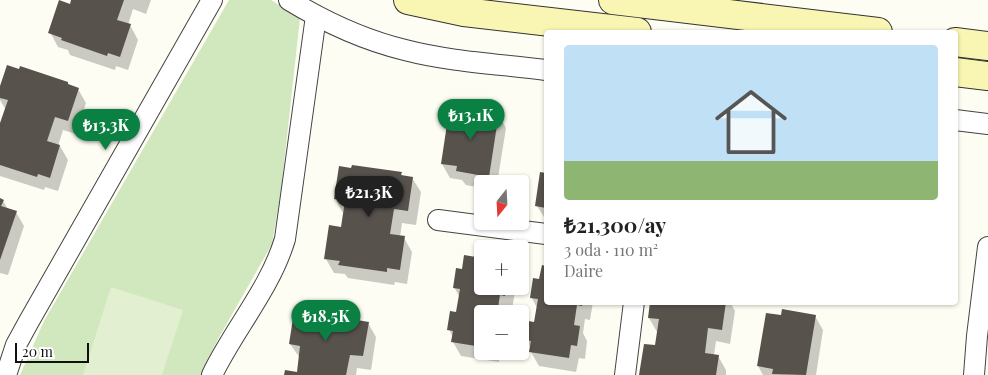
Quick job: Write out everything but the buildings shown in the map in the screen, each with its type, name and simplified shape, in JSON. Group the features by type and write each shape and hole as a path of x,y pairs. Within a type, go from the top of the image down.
{"main road":[{"path":"408,0 464,12 620,30"},
{"path":"613,0 861,30"},
{"path":"958,42 988,46"},
{"path":"958,72 988,76"}],"street":[{"path":"6,375 16,345 28,323 212,0"},
{"path":"289,0 316,16 368,39 406,51 544,70"},
{"path":"212,375 269,278 280,256 285,239 316,16"},
{"path":"958,120 988,124"},
{"path":"438,220 544,234"},
{"path":"974,375 988,248"},
{"path":"625,375 634,305"}],"green space":[{"path":"229,0 271,0 300,18 281,191 272,244 218,339 201,375 20,375 44,321"},
{"path":"111,287 183,310 162,375 83,375"}]}
